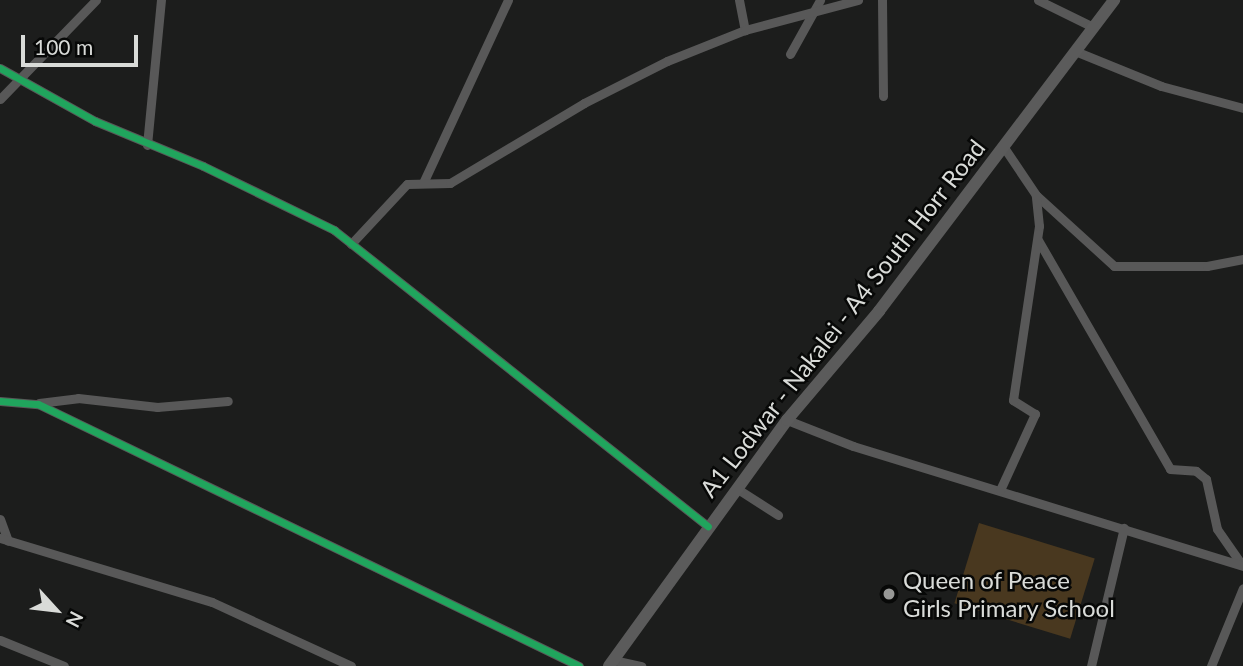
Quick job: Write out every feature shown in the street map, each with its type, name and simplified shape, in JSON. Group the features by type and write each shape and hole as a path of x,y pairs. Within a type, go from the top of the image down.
{"main road":[{"name":"A1 Lodwar - Nakalei - A4 South Horr Road","path":"611,663 787,420 879,311 1114,0"}],"street":[{"path":"0,99 96,0"},
{"path":"147,145 161,0"},
{"path":"423,183 508,0"},
{"path":"739,0 745,30"},
{"path":"351,244 407,184 450,183 584,103 667,61 818,4 858,0"},
{"path":"882,0 883,96"},
{"path":"1038,0 1093,27"},
{"path":"790,54 818,4"},
{"path":"1075,51 1161,86 1243,108"},
{"path":"0,68 22,77 95,121 227,178 334,230 708,527"},
{"path":"1003,146 1036,195 1114,266 1207,266 1243,259"},
{"path":"1000,490 1035,414 1013,400 1038,240 1036,195"},
{"path":"1038,240 1170,469 1196,471 1206,479 1217,530 1243,566"},
{"path":"0,401 38,404 78,398 157,407 228,401"},
{"path":"38,404 579,666"},
{"path":"787,420 853,446 1243,566"},
{"path":"736,488 778,515"},
{"path":"0,519 4,539 212,602 351,666"},
{"path":"1091,666 1124,528"},
{"path":"1211,666 1239,610 1243,588"},
{"path":"0,639 64,666"},
{"path":"611,663 641,666"}],"shaded area":[{"path":"979,523 1095,558 1070,639 954,603"}],"cycle path":[{"path":"0,68 95,121 203,166 334,230 708,526"},
{"path":"0,401 38,404 579,666"}],"place":[{"name":"Queen of Peace Girls Primary School","path":"889,594"}]}
